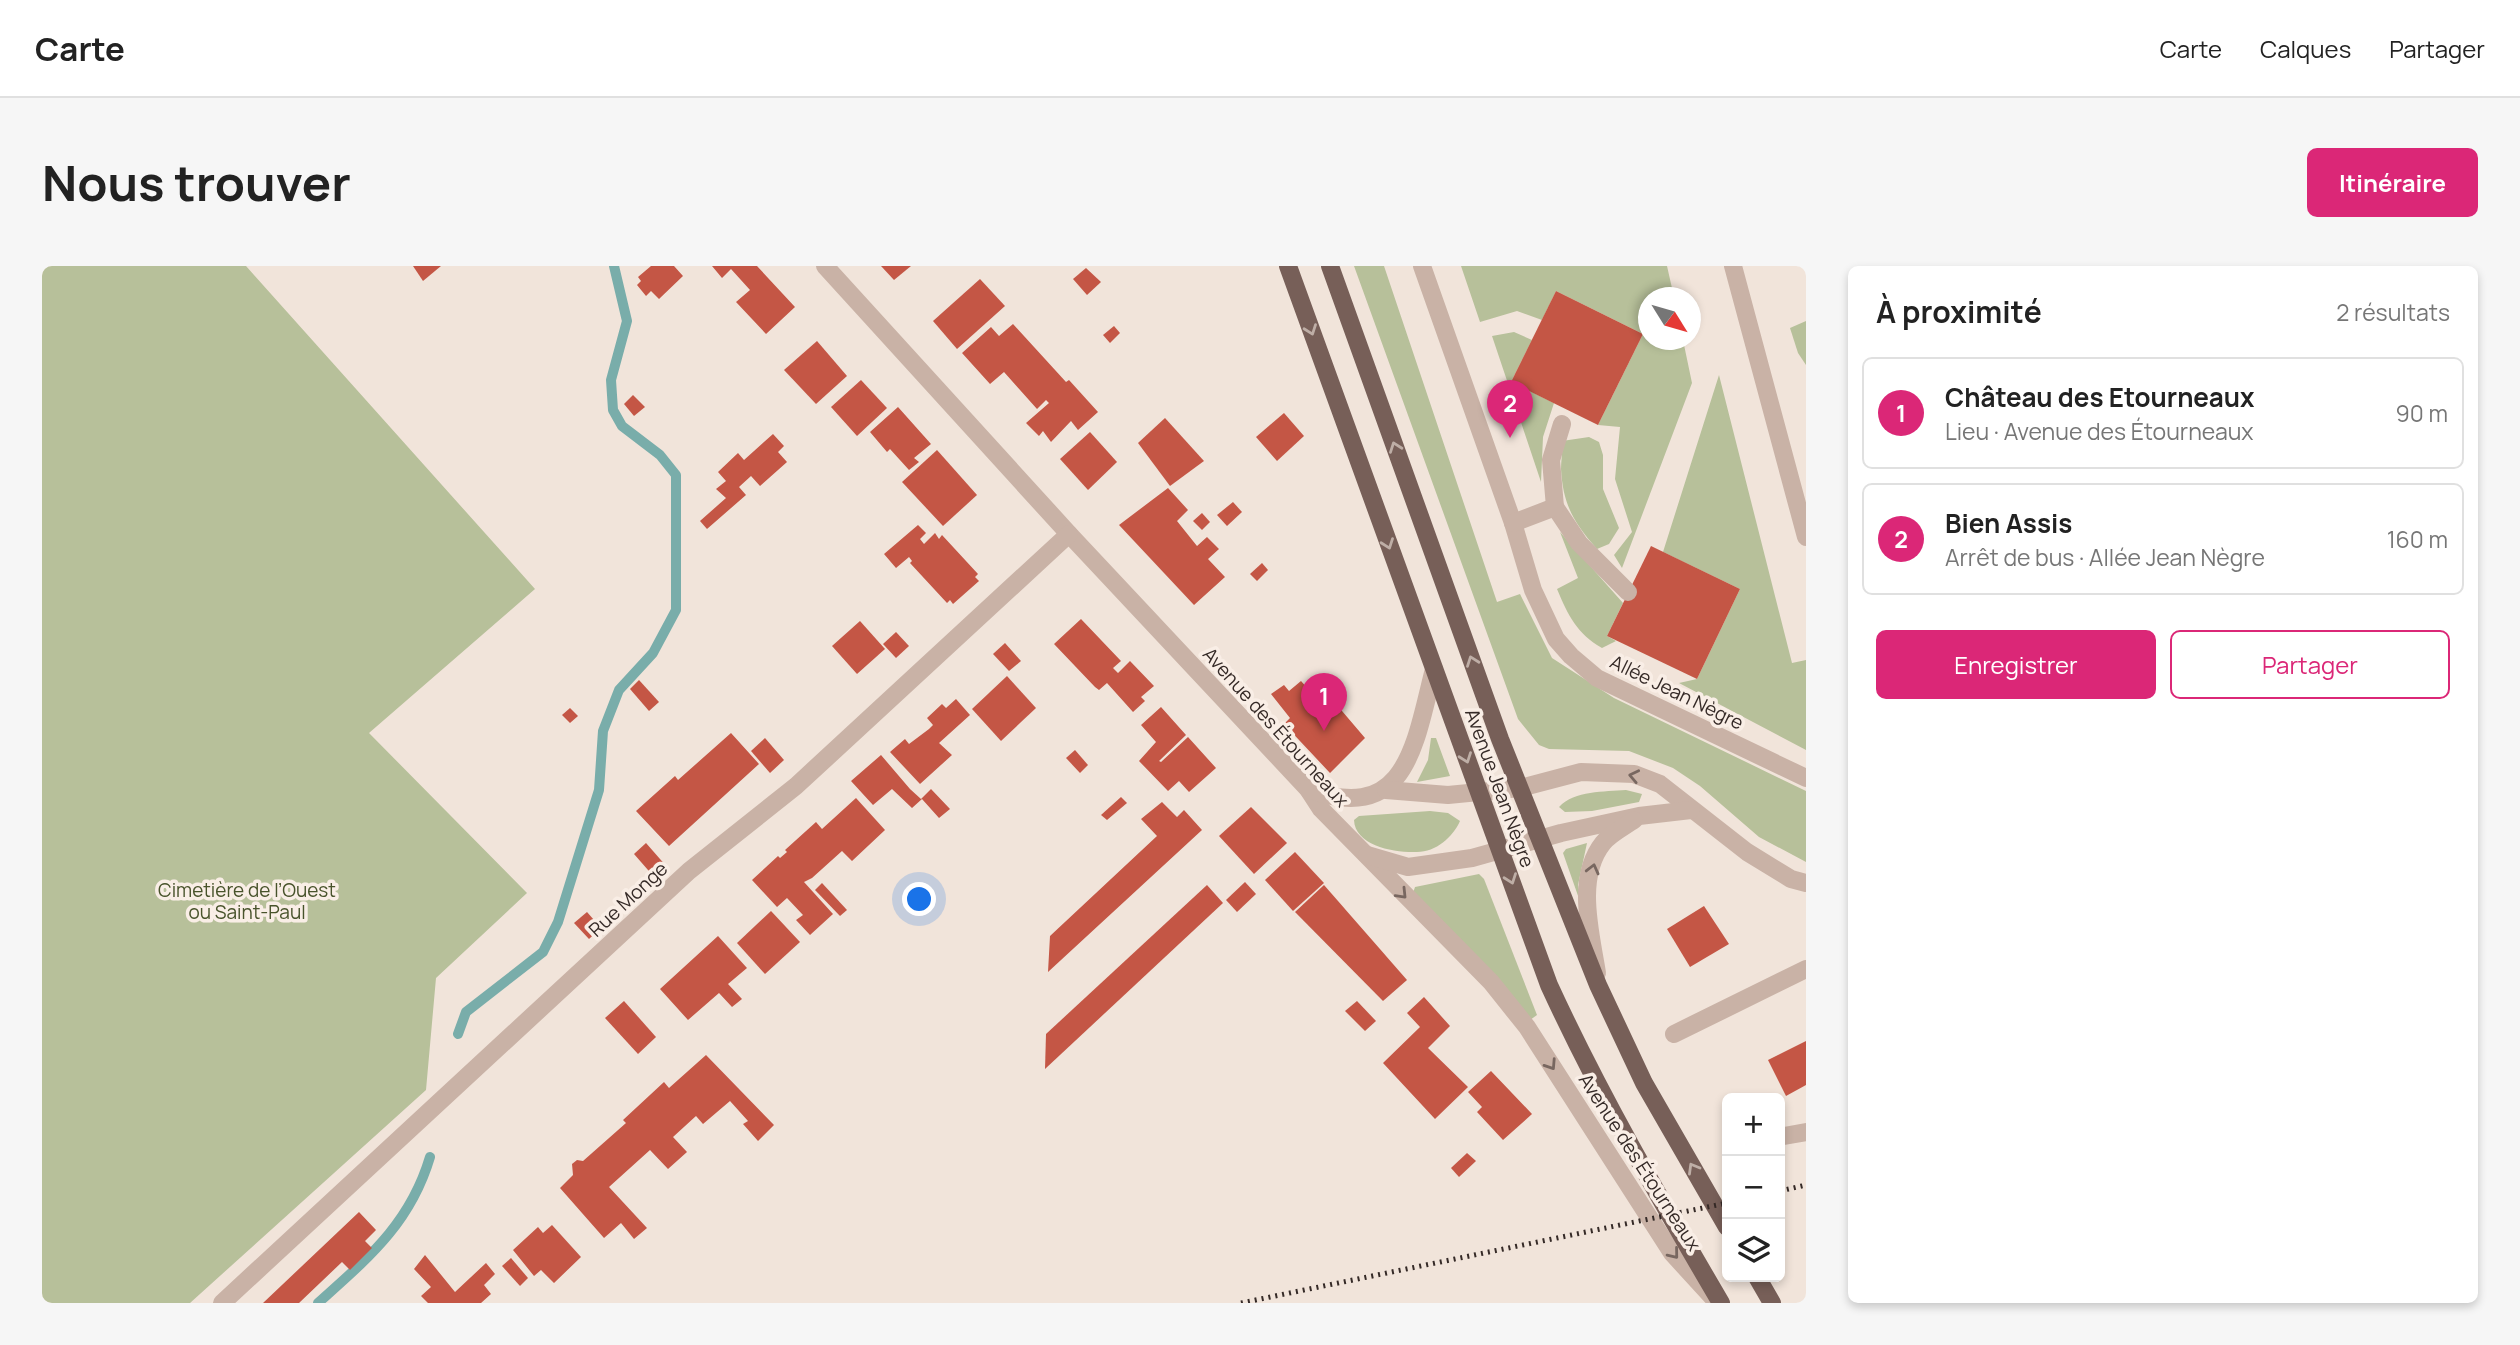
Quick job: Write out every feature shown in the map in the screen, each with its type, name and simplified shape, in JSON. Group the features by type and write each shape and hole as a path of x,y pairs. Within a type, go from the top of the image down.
{"main road":[{"name":"Avenue Jean Nègre","path":"1288,266 1549,985 1588,1069 1632,1151 1720,1303"},
{"name":"Avenue Jean Nègre","path":"1329,266 1520,788 1598,985 1644,1083 1722,1219"},
{"path":"1760,1282 1772,1303"}],"street":[{"name":"Avenue des Étourneaux","path":"825,266 1069,534 1308,789 1321,809 1491,982 1527,1027 1672,1254 1720,1303"},
{"name":"Allée Jean Nègre","path":"1422,266 1513,523 1533,590 1556,639 1571,656 1598,678 1806,778"},
{"path":"1733,266 1806,537"},
{"path":"1562,424 1551,460 1555,507 1579,543 1628,592"},
{"path":"1513,523 1555,507"},
{"name":"Rue Monge","path":"222,1303 689,871 796,786 1069,534"},
{"path":"1385,790 1410,754 1434,669"},
{"path":"1308,789 1334,799 1359,800 1385,790 1448,795 1520,788 1581,772 1634,774 1660,784 1747,852 1791,879 1806,883"},
{"path":"1363,853 1408,867 1472,858 1639,816 1691,810"},
{"path":"1598,985 1587,905 1592,866 1603,843 1639,816"},
{"path":"1674,1034 1806,969"},
{"path":"1785,1136 1806,1132"}],"green space":[{"name":"Cimetière de l’Ouest ou Saint-Paul","path":"42,266 246,266 535,589 369,733 527,893 436,978 426,1090 190,1303 42,1303"},
{"path":"1354,266 1384,266 1497,602 1520,594 1552,658 1614,698 1806,791 1806,862 1759,837 1700,786 1673,768 1629,751 1549,749 1539,745 1518,719"},
{"path":"1461,266 1667,266 1672,287 1638,287 1638,332 1556,291 1542,320 1517,311 1480,322"},
{"path":"1806,321 1806,365 1798,353 1790,328"},
{"path":"1514,332 1532,340 1511,382 1554,403 1543,437 1541,482 1492,336"},
{"path":"1638,344 1638,350 1685,350 1692,383 1622,568 1614,555 1632,532 1615,479 1620,427 1598,425"},
{"path":"1719,375 1792,663 1806,660 1806,750 1679,683 1697,679 1740,589 1663,552"},
{"path":"1589,437 1599,442 1603,455 1603,489 1619,528 1609,544 1597,549 1571,513 1564,493 1561,469 1562,441"},
{"path":"1560,532 1623,603 1607,636 1616,641 1602,648 1586,637 1574,623 1557,589 1578,578"},
{"path":"1431,738 1436,738 1450,776 1417,782 1428,760"},
{"path":"1626,790 1642,794 1639,802 1592,811 1565,812 1559,807 1573,797"},
{"path":"1430,811 1448,813 1460,821 1453,833 1443,842 1424,851 1398,851 1378,846 1361,836 1354,820 1359,816"},
{"path":"1587,843 1578,885 1583,910 1563,853 1566,849"},
{"path":"1479,874 1484,879 1537,1015 1530,1020 1413,893 1415,887"}],"building":[{"path":"413,266 441,266 423,281"},
{"path":"651,266 674,266 683,276 659,299 651,291 646,296 637,285 641,281 638,277"},
{"path":"712,266 757,266 795,307 766,334 736,302 750,290 731,269 722,278"},
{"path":"881,266 911,266 894,280"},
{"path":"1086,268 1101,282 1087,295 1073,279"},
{"path":"980,279 1005,306 957,349 933,321"},
{"path":"1556,291 1638,332 1638,344 1598,425 1511,382"},
{"path":"1013,324 1066,382 1069,380 1098,412 1078,430 1071,421 1051,442 1043,431 1039,436 1026,423 1049,403 1046,400 1037,409 1004,372 990,384 962,353 991,327 999,336"},
{"path":"1114,326 1120,333 1110,343 1103,335"},
{"path":"817,341 847,376 816,404 784,370"},
{"path":"861,380 887,408 857,436 831,407"},
{"path":"633,395 645,407 634,416 624,404"},
{"path":"898,407 931,444 914,458 919,462 909,470 890,449 887,452 870,432"},
{"path":"1284,413 1304,436 1277,461 1256,437"},
{"path":"1165,418 1204,461 1170,486 1138,443"},
{"path":"1090,432 1117,462 1088,490 1060,459"},
{"path":"773,434 784,446 778,452 787,462 760,486 751,476 739,487 746,495 707,529 700,521 726,498 716,489 726,481 718,472 738,453 744,460"},
{"path":"937,450 977,495 943,526 902,482"},
{"path":"1168,488 1188,510 1177,521 1197,546 1207,537 1219,549 1208,559 1225,577 1194,605 1119,525"},
{"path":"1233,502 1242,512 1227,526 1217,515"},
{"path":"1202,513 1210,522 1202,530 1193,521"},
{"path":"918,525 926,533 920,539 924,544 935,533 939,539 942,535 978,574 975,577 979,581 953,604 950,600 947,603 910,563 912,561 909,557 896,568 884,554"},
{"path":"1651,546 1740,589 1697,679 1607,636"},
{"path":"1262,563 1268,570 1257,581 1250,574"},
{"path":"1081,619 1121,661 1113,668 1118,673 1130,661 1154,686 1141,697 1145,701 1133,712 1107,683 1099,690 1095,687 1054,644"},
{"path":"860,621 885,649 857,674 832,646"},
{"path":"896,632 909,646 896,658 883,644"},
{"path":"1005,643 1021,661 1009,671 993,654"},
{"path":"1007,676 1036,708 1001,741 972,709"},
{"path":"639,680 659,702 649,711 630,689"},
{"path":"1301,681 1317,699 1325,691 1365,738 1330,773 1284,724 1290,718 1271,694 1284,685 1289,691"},
{"path":"956,699 970,715 939,743 952,755 920,784 890,752 905,739 909,744 929,729 933,725 927,718 942,704 946,708"},
{"path":"1161,707 1186,735 1159,761 1188,737 1216,768 1189,792 1179,781 1168,791 1139,761 1156,742 1141,725"},
{"path":"570,708 578,716 570,723 562,715"},
{"path":"731,733 759,764 669,846 636,811 675,776 678,780"},
{"path":"765,738 784,760 770,773 751,751"},
{"path":"1075,750 1088,765 1080,773 1066,758"},
{"path":"881,755 921,799 931,789 950,809 939,818 922,799 912,808 892,789 873,805 851,781"},
{"path":"1121,797 1127,803 1107,820 1101,815"},
{"path":"856,798 885,830 852,861 842,851 804,882 833,914 810,935 796,920 803,915 787,898 777,907 752,880 778,856 780,858 787,852 785,850 816,822 822,829"},
{"path":"1162,802 1177,817 1184,810 1202,830 1048,972 1050,936 1157,836 1141,819"},
{"path":"1251,807 1287,843 1254,874 1219,836"},
{"path":"646,843 667,867 655,878 634,854"},
{"path":"1295,852 1324,883 1293,911 1265,880"},
{"path":"1245,882 1256,894 1237,912 1226,900"},
{"path":"822,883 847,910 840,916 815,890"},
{"path":"1207,885 1223,903 1045,1069 1046,1034"},
{"path":"1324,885 1407,980 1383,1001 1295,912"},
{"path":"1704,906 1729,944 1690,967 1667,929"},
{"path":"771,911 800,942 765,974 737,943"},
{"path":"587,912 601,928 589,939 574,923"},
{"path":"718,936 747,968 728,984 742,999 732,1007 719,993 688,1020 660,989"},
{"path":"1424,997 1450,1026 1428,1048 1468,1087 1435,1119 1383,1063 1420,1027 1407,1013"},
{"path":"624,1001 656,1037 638,1054 605,1018"},
{"path":"1357,1001 1376,1021 1365,1031 1345,1011"},
{"path":"1806,1041 1806,1085 1786,1096 1768,1060"},
{"path":"706,1055 774,1125 758,1141 743,1124 748,1121 730,1101 703,1124 696,1116 673,1137 687,1152 668,1169 650,1150 609,1187 647,1228 634,1239 621,1223 604,1238 560,1188 573,1175 572,1164 577,1160 583,1161 626,1123 623,1120 664,1082 669,1088"},
{"path":"1491,1071 1532,1114 1503,1140 1477,1112 1482,1107 1468,1092"},
{"path":"1467,1153 1476,1161 1459,1177 1451,1168"},
{"path":"359,1212 376,1230 365,1241 372,1248 350,1270 342,1262 299,1303 263,1303"},
{"path":"552,1225 581,1257 554,1283 541,1270 534,1276 513,1250 538,1227 543,1233"},
{"path":"425,1255 455,1292 486,1263 495,1274 484,1285 491,1294 481,1303 428,1303 421,1296 431,1287 414,1269"},
{"path":"511,1258 528,1278 520,1286 502,1266"}],"waterway":[{"path":"458,1034 466,1012 543,952 558,922 599,790 603,731 619,690 653,653 676,610 676,475 660,455 622,426 613,410 611,380 627,321 614,266"},
{"path":"318,1303 370,1255 399,1221 411,1202 430,1157"}],"railway":[{"path":"1785,1190 1806,1185"},
{"path":"1241,1303 1722,1204"}],"place":[{"name":"Bien Assis","path":"1510,438"},
{"name":"Château des Etourneaux","path":"1324,731"}]}
